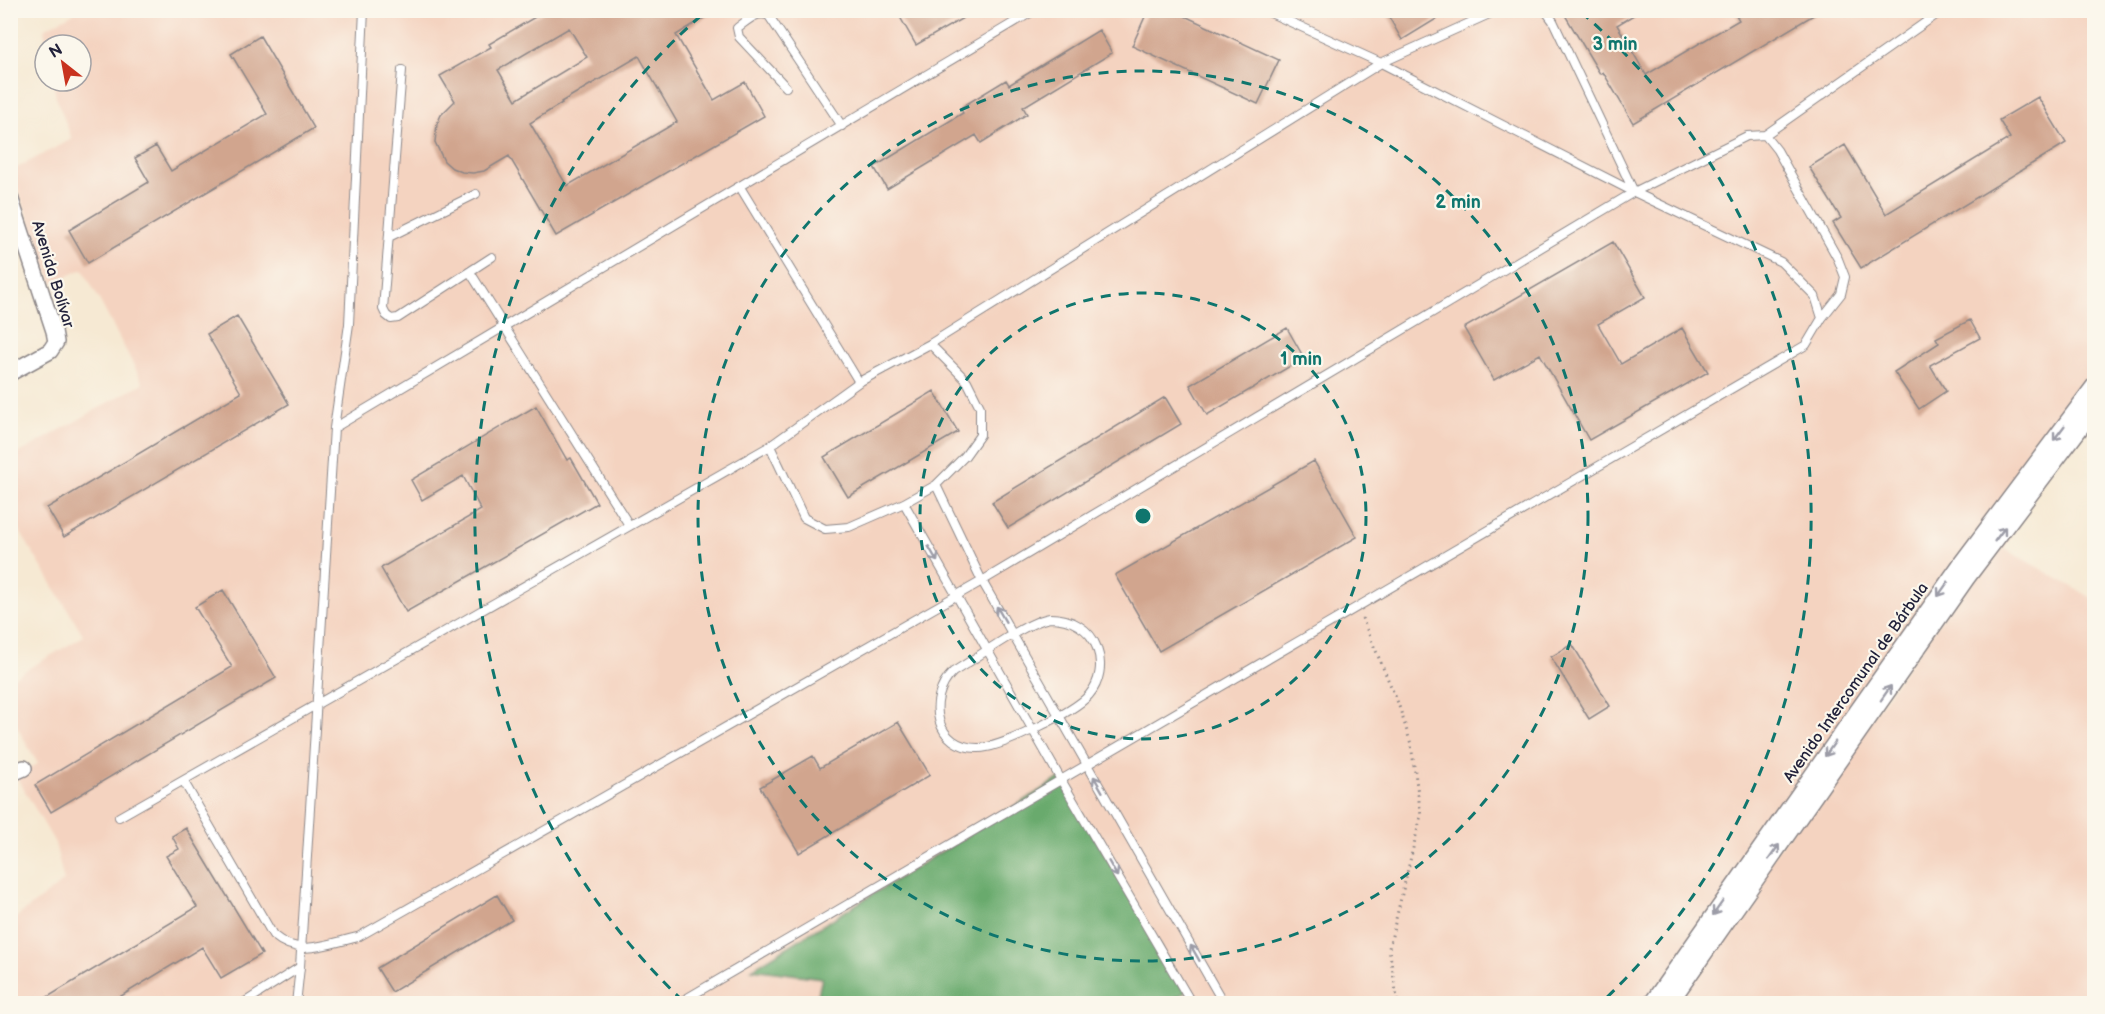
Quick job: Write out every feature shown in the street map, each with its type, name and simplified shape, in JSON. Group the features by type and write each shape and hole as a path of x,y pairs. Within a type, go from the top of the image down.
{"street":[{"name":"Avenida Bolívar","path":"10,373 50,351 56,342 12,205"},
{"name":"Avenido Intercomunal de Bárbula","path":"1661,1002 1962,562 2094,386"},
{"name":"Avenido Intercomunal de Bárbula","path":"1661,1002 1967,578 2094,410"}],"lane":[{"path":"296,1004 334,428 349,324 364,10"},
{"path":"334,428 1035,10"},
{"path":"1264,10 1381,63 1634,192 1781,262 1815,296 1822,318"},
{"path":"118,817 184,782 770,446 859,382 930,344 1381,63 1498,10"},
{"path":"1545,10 1553,21 1634,192"},
{"path":"184,782 273,936 283,944 301,949 358,937 982,581 1634,192 1747,136 1765,135 1943,10"},
{"path":"786,87 739,38 737,28 758,14 763,13 769,16 842,126"},
{"path":"402,70 391,236 383,309 391,319 398,318 492,257"},
{"path":"677,1004 1060,778 1806,345 1822,318 1841,294 1845,277 1838,259 1778,150 1765,135"},
{"path":"740,187 859,382"},
{"path":"391,236 476,194"},
{"path":"470,272 629,525"},
{"path":"770,446 804,518 825,529 849,527 904,503 936,485 965,456 980,435 980,407 967,381 930,344"},
{"path":"936,485 982,581 1224,1004"},
{"path":"904,503 1060,778 1192,1004"},
{"path":"1060,618 1078,625 1092,639 1100,658 1098,679 1087,697 1058,716 1033,730 989,747 978,748 957,742 948,735 942,726 936,706 941,687 953,672 988,651 1041,620 1060,618"},
{"path":"242,1004 300,968"}],"path":[{"path":"1357,606 1398,703 1408,734 1421,815 1389,948 1398,1004"}],"shaded area":[{"path":"78,11 2094,11 2094,386 1651,1003 1192,1004 1186,993 1179,1004 15,1003 11,997 11,925 14,919 64,881 55,843 15,774 38,764 11,716 11,679 84,636 11,517 11,458 143,383 83,269 52,283 11,171 72,139 55,93 93,93 93,33 45,33 44,29"},
{"path":"2026,500 2005,549 2094,599 2094,1003 1669,1003"}],"green space":[{"path":"1060,778 1186,992 1164,1004 816,1003 822,978 752,969"}],"building":[{"path":"547,10 717,10 676,35 714,100 745,82 764,116 556,236 509,156 484,171 462,172 452,168 444,161 435,142 437,124 441,115 455,101 440,76 491,47 489,44","holes":["569,28 587,57 516,100 498,70","639,56 677,122 567,186 530,123"]},
{"path":"896,10 977,10 916,45"},
{"path":"1148,10 1172,10 1279,60 1258,104 1132,46"},
{"path":"1385,10 1451,10 1402,40"},
{"path":"1562,10 1642,10 1617,25 1646,75 1739,20 1733,10 1822,10 1633,123 1603,72 1600,74"},
{"path":"1099,30 1112,53 1023,107 1027,114 981,143 976,135 887,189 874,167 963,113 960,108 1006,80 1009,85"},
{"path":"260,36 314,128 88,263 69,230 149,182 135,158 156,146 171,171 267,114 231,54"},
{"path":"2038,97 2066,143 1861,268 1833,223 1841,218 1809,167 1845,145 1886,214 2010,138 1999,120"},
{"path":"1613,242 1645,297 1598,324 1621,364 1682,328 1708,372 1589,440 1540,354 1494,380 1464,328"},
{"path":"237,316 289,404 64,537 47,508 241,393 207,334"},
{"path":"1970,320 1980,338 1930,365 1946,391 1919,409 1894,372 1939,343 1936,338"},
{"path":"1287,328 1304,358 1207,415 1190,385"},
{"path":"934,391 958,432 848,497 824,457"},
{"path":"1165,397 1181,424 1008,528 992,502"},
{"path":"536,406 567,460 571,458 597,503 406,612 381,568 481,510 463,476 422,500 411,480"},
{"path":"1314,461 1357,537 1159,651 1115,575"},
{"path":"223,590 276,678 51,812 35,785 232,667 195,607"},
{"path":"1572,644 1610,706 1589,719 1551,657"},
{"path":"898,722 930,775 799,853 760,787 813,756 820,768"},
{"path":"186,828 262,954 221,978 202,947 108,1004 36,1004 197,907 166,856 179,849 172,836"},
{"path":"497,895 512,920 392,992 377,968"}]}
